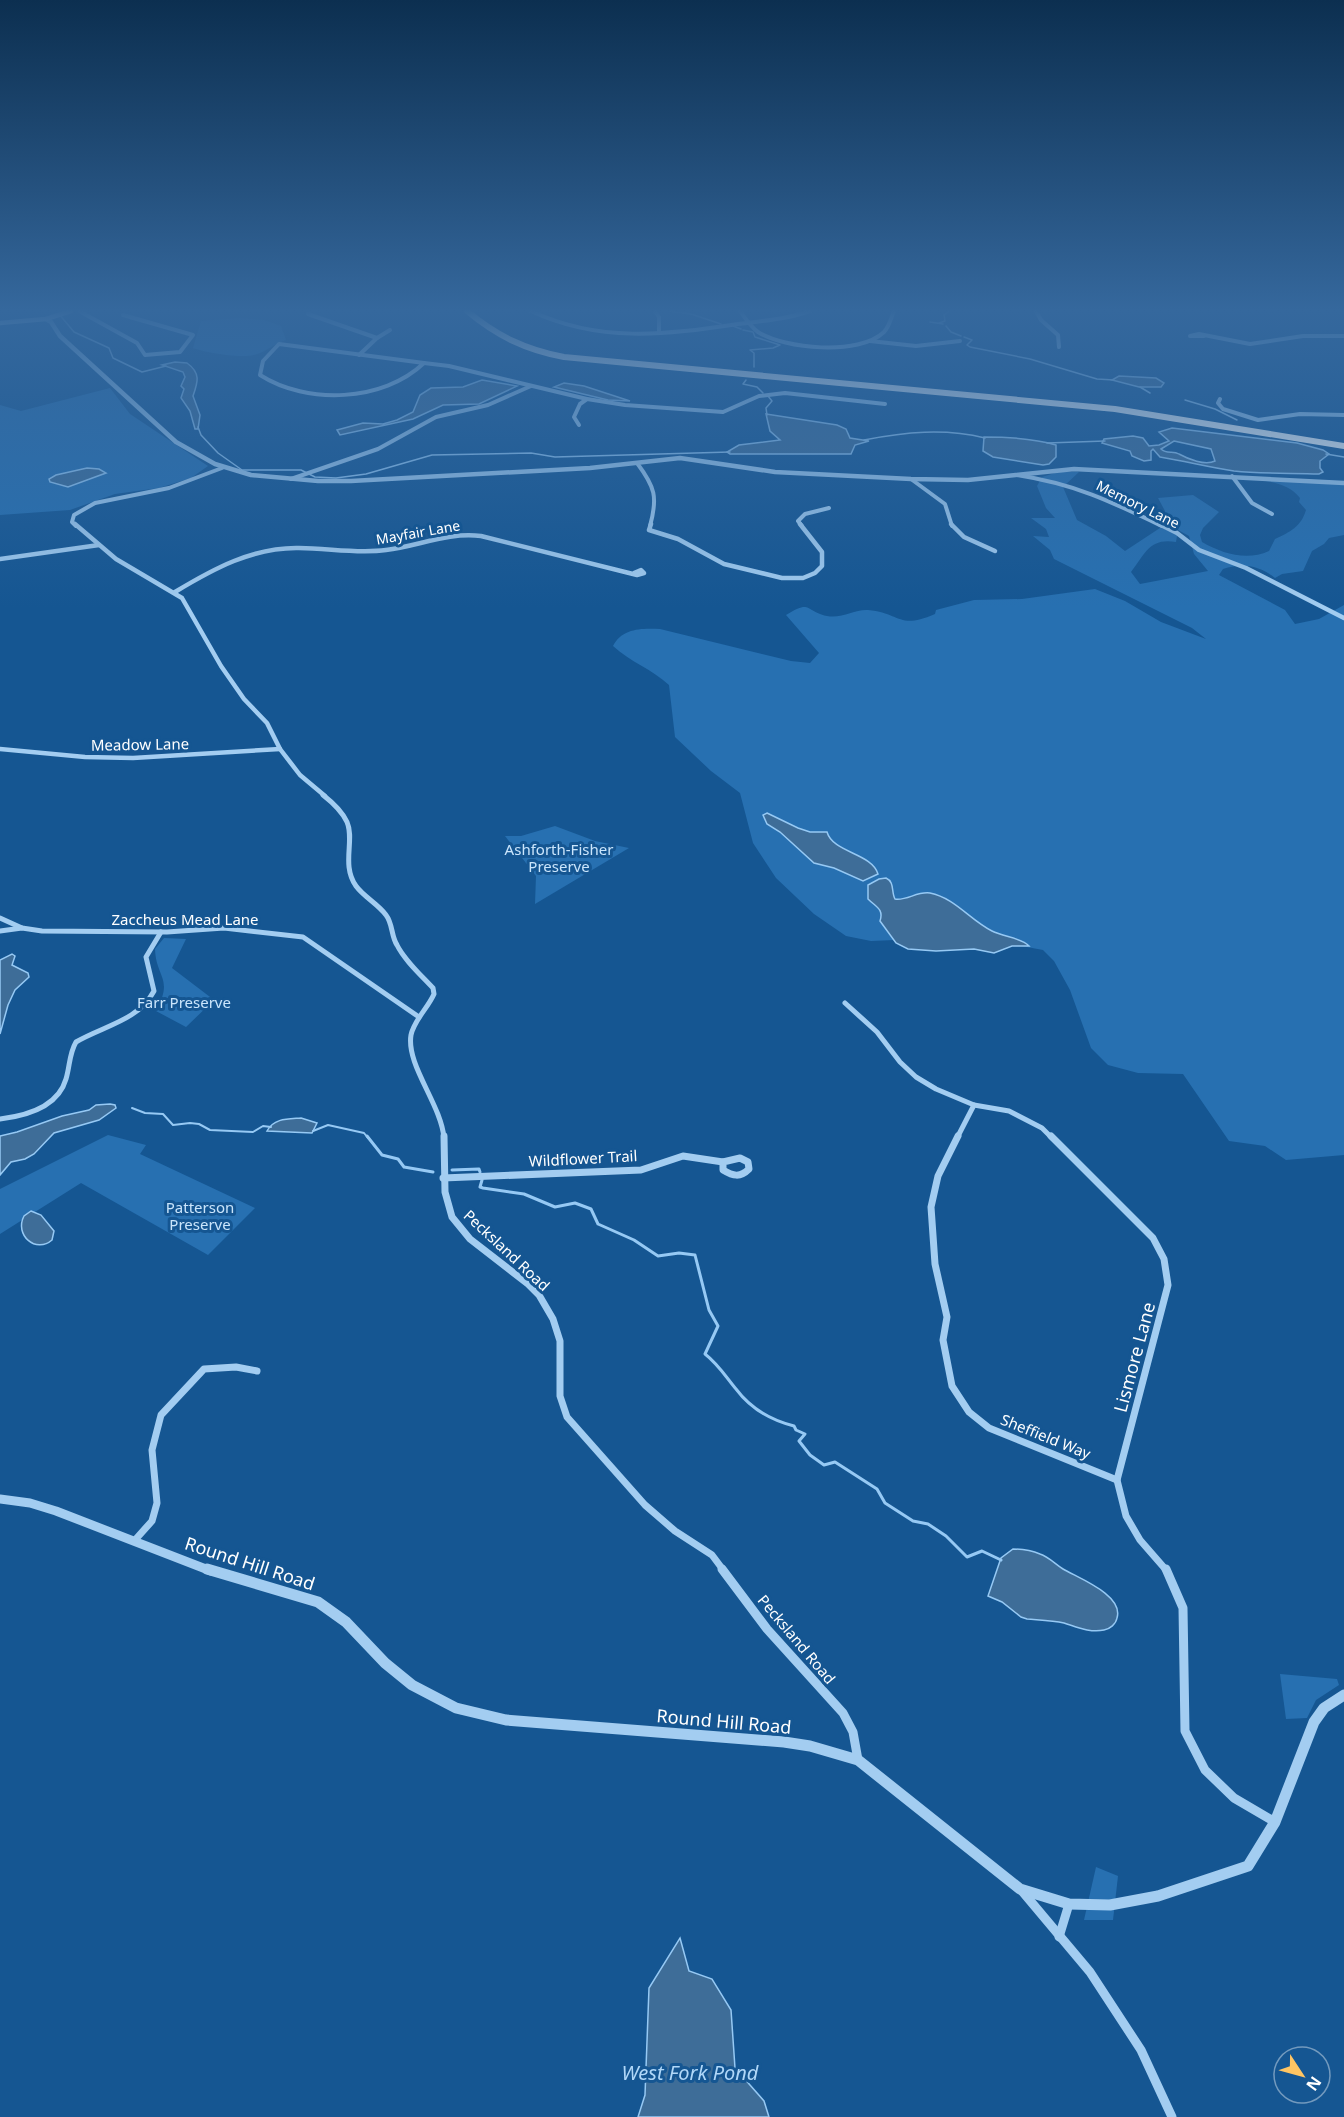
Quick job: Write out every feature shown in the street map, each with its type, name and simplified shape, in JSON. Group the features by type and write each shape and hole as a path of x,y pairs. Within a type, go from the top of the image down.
{"highway":[{"path":"1120,410 1344,444"},
{"path":"1143,410 1264,425"},
{"path":"1218,420 1344,444"}],"street":[{"path":"140,410 190,451 220,466 244,474 291,479 351,481 562,470 691,458 776,472 911,479 968,480 1074,469 1344,483"},
{"path":"291,479 384,447 436,417 467,410"},
{"path":"577,410 574,417 579,425"},
{"path":"687,410 708,412 723,410"},
{"path":"1226,410 1258,420 1300,414 1344,415"},
{"path":"637,463 654,484 656,504 649,530 678,539 724,564 782,578 803,578 815,573 822,566 824,559 822,552 798,521 805,514 829,508"},
{"name":"Pecksland Road","path":"220,466 173,487 112,499 77,512 72,518 73,525 116,559 175,592 185,601 228,677 244,699 267,723 280,749 300,775 335,805 347,822 350,834 347,855 356,886 386,914 400,951 433,988 435,994 433,1000 418,1017 412,1033 412,1050 443,1126 443,1178 447,1206 460,1229 525,1281 546,1306 555,1322 560,1341 558,1387 560,1402 567,1417 645,1505 675,1531 712,1555 767,1629 843,1713 853,1732 858,1760"},
{"name":"Memory Lane","path":"1013,474 1056,481 1084,489 1177,533 1199,550 1246,568 1344,618"},
{"path":"1232,476 1252,502 1272,514"},
{"path":"911,479 945,504 951,524 955,529 986,549 995,551"},
{"name":"Mayfair Lane","path":"175,592 241,557 254,553 287,548 376,551 459,534 481,536 634,573"},
{"path":"0,559 99,545"},
{"name":"Meadow Lane","path":"0,749 85,757 133,758 280,749"},
{"name":"Zaccheus Mead Lane","path":"0,918 22,928 42,931 161,932 224,928 303,937 418,1017"},
{"path":"0,931 22,928"},
{"path":"0,1119 23,1115 52,1100 63,1087 71,1049 76,1042 124,1020 149,1001 154,991 146,957 161,932"},
{"name":"Lismore Lane","path":"845,1003 877,1032 900,1062 916,1077 974,1106 1010,1111 1042,1128 1153,1238 1164,1259 1168,1285 1117,1480 1126,1516 1140,1540 1166,1568 1183,1608 1185,1731 1205,1770 1234,1798 1275,1822"},
{"name":"Sheffield Way","path":"974,1106 938,1176 931,1208 935,1264 947,1317 943,1340 952,1386 969,1412 989,1428 1117,1480"},
{"name":"Wildflower Trail","path":"443,1178 641,1170 683,1156 723,1162"},
{"path":"135,1540 152,1521 157,1503 152,1450 161,1415 204,1369 236,1367 256,1371"},
{"name":"Round Hill Road","path":"0,1499 30,1503 238,1580 317,1601 348,1622 385,1663 409,1683 434,1699 467,1713 515,1720 784,1742 810,1746 858,1760 1020,1888 1069,1904 1110,1905 1158,1896 1248,1866 1275,1822 1314,1722 1324,1708 1344,1695"},
{"path":"1020,1888 1090,1972 1141,2050 1172,2117"},
{"path":"1059,1937 1069,1904"}],"green space":[{"path":"0,410 127,410 208,466 191,478 159,488 115,494 70,510 0,515"},
{"path":"1058,472 1079,472 1063,487 1077,520 1106,536 1125,551 1163,526 1165,511 1158,498 1193,495 1219,512 1203,528 1200,535 1202,542 1227,553 1244,556 1269,551 1275,539 1298,525 1306,510 1299,502 1300,498 1283,485 1246,478 1344,484 1344,535 1329,538 1312,551 1303,571 1282,574 1275,578 1257,568 1237,566 1223,569 1219,575 1285,610 1295,624 1319,619 1344,605 1344,1155 1286,1160 1265,1146 1229,1141 1183,1074 1138,1073 1108,1065 1091,1048 1070,990 1054,961 1043,950 999,942 871,941 846,936 814,914 776,878 753,843 740,793 711,771 675,737 669,685 613,646 627,632 640,629 660,629 791,661 810,663 819,653 786,615 800,608 808,608 833,617 868,610 906,621 914,621 935,614 936,610 974,600 1022,599 1095,589 1125,601 1161,622 1206,639 1192,628 1054,559 1050,550 1033,536 1049,537 1046,529 1031,518 1055,518 1046,508 1037,486 1042,477","holes":["1178,530 1189,536 1194,554 1208,571 1140,584 1131,572 1149,548 1160,542 1176,542"]},
{"name":"Ashforth-Fisher Preserve","path":"555,826 595,841 629,848 535,904 536,876 505,836 521,836"},
{"name":"Farr Preserve","path":"164,938 186,939 172,968 214,1000 186,1027 156,1011 164,985 155,949"},
{"name":"Patterson Preserve","path":"108,1135 146,1145 140,1154 255,1208 208,1255 81,1183 0,1234 0,1189"},
{"path":"1280,1674 1337,1679 1339,1685 1316,1700 1307,1718 1286,1719"},
{"path":"1096,1867 1118,1876 1113,1920 1084,1920"}],"water":[{"path":"198,410 200,415 198,429 195,429 190,411"},
{"path":"414,410 433,410 413,419 340,435 337,430 363,423 383,424"},
{"path":"766,414 837,425 846,429 850,438 869,441 855,445 851,454 730,454 727,452 739,445 780,440 770,431"},
{"path":"1172,428 1297,443 1323,450 1329,454 1320,461 1320,468 1323,472 1319,474 1255,473 1160,457 1153,449 1151,460 1144,461 1132,456 1130,451 1102,443 1104,439 1133,436 1143,438 1149,446 1169,441 1159,432","holes":["1174,441 1211,449 1215,461 1206,463 1161,449"]},
{"path":"984,437 1021,438 1056,445 1056,457 1049,464 1043,465 993,457 983,451"},
{"path":"87,468 99,469 106,473 68,487 50,482 49,479 56,475"},
{"path":"767,813 810,832 827,832 837,844 868,862 878,874 863,881 834,868 814,863 780,832 767,824 763,815"},
{"path":"886,878 892,885 895,899 925,893 939,896 955,904 992,931 1022,941 1029,946 1012,946 994,953 974,949 936,951 908,949 896,943 880,921 880,911 868,899 868,885"},
{"path":"12,954 15,956 12,965 28,973 29,977 15,990 0,1034 0,960"},
{"path":"96,1105 115,1105 116,1108 99,1120 54,1133 34,1154 11,1162 0,1175 0,1136 62,1116 89,1110"},
{"path":"301,1118 317,1123 312,1133 267,1131 277,1121"},
{"path":"31,1211 41,1215 54,1231 52,1240 46,1244 33,1244 24,1236 22,1223 24,1216"},
{"path":"1013,1549 1043,1555 1098,1588 1114,1602 1117,1618 1114,1624 1106,1629 1094,1631 1059,1622 1027,1619 1002,1602 988,1596 1001,1558"},
{"name":"West Fork Pond","path":"680,1938 689,1971 712,1979 731,2010 735,2068 764,2101 769,2117 638,2117 645,2095 649,1988"}],"waterway":[{"path":"766,410 767,415"},
{"path":"1217,410 1237,420"},
{"path":"198,427 201,435 218,453 242,470 301,470 315,477 336,478 366,474 432,455 531,453 555,457 730,452"},
{"path":"864,440 924,432 955,433 985,438"},
{"path":"1047,443 1105,441"},
{"path":"1326,454 1344,457"},
{"path":"132,1108 145,1113 163,1114 173,1125 190,1123 199,1124 210,1130 253,1132 263,1126 271,1127"},
{"path":"313,1131 328,1125 364,1133 368,1138"},
{"path":"367,1136 382,1155 398,1159 404,1167 433,1172"},
{"path":"452,1170 479,1169 480,1172"},
{"path":"482,1180 480,1187 483,1188 524,1194 555,1207 575,1203 591,1209 598,1224 634,1240 658,1256 679,1253 695,1255 709,1310 718,1326 705,1354 748,1402 769,1417 794,1426 796,1430 805,1434 799,1441 810,1455 824,1465 835,1462 877,1489 885,1503 913,1521 928,1524 946,1536 967,1557 982,1551 1001,1560"}]}
